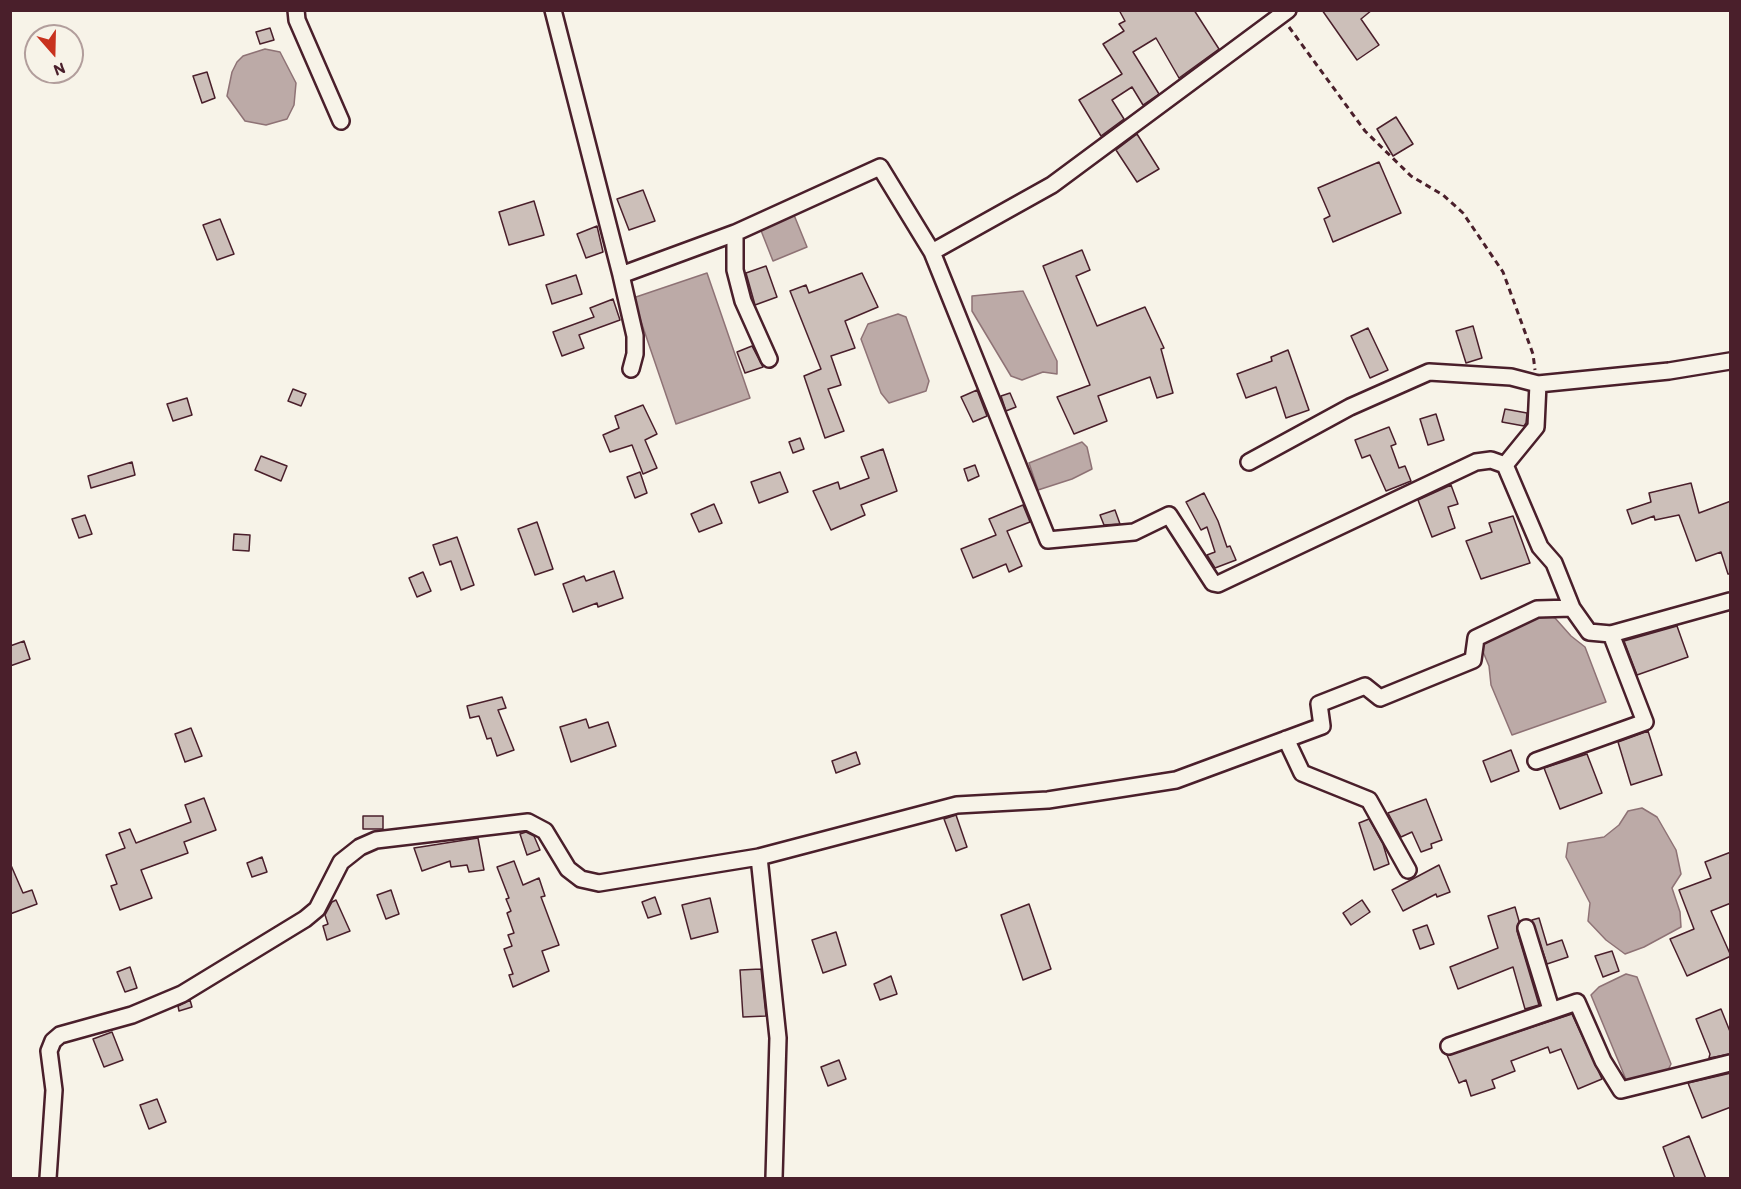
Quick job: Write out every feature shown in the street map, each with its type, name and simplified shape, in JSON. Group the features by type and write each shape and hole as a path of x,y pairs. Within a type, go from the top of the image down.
{"street":[{"path":"296,10 297,20 341,122"},
{"path":"553,10 635,336 632,369"},
{"path":"932,252 1052,185 1285,13"},
{"path":"621,274 735,233 880,167 932,252 1048,540 1134,532 1169,514 1213,583 1218,584 1476,462 1491,460 1505,465 1540,547 1554,563 1572,609 1589,632 1611,634 1731,601"},
{"path":"735,233 735,270 743,301 769,359"},
{"path":"1249,462 1350,407 1429,372 1510,377 1538,384 1669,371 1731,361"},
{"path":"1505,465 1536,427 1538,384"},
{"path":"48,1179 54,1090 49,1051 53,1041 60,1035 121,1018 182,994 305,919 317,909 341,862 360,847 376,840 528,822 545,831 568,869 581,879 599,883 759,857 957,805 1048,800 1176,780 1322,726 1319,704 1365,686 1380,698 1473,660 1476,638 1537,609 1572,609"},
{"path":"1536,761 1645,722 1611,634"},
{"path":"1286,739 1302,773 1369,800 1407,870"},
{"path":"759,857 778,1038 774,1179"},
{"path":"1526,928 1551,1009"},
{"path":"1449,1046 1551,1009 1577,1002 1603,1061 1621,1090 1731,1063"}],"path":[{"path":"1285,13 1365,131 1412,177 1436,190 1463,213 1503,272 1533,354 1538,384"}],"shaded area":[{"path":"265,49 280,52 296,83 294,105 287,119 266,125 245,121 227,96 232,72 237,62 243,56"},
{"path":"794,215 807,247 773,261 760,228"},
{"path":"707,273 750,398 676,424 633,298"},
{"path":"1023,291 1057,361 1057,374 1043,372 1022,380 1011,376 972,311 972,296"},
{"path":"898,314 906,317 929,381 926,391 889,403 881,393 861,339 868,324"},
{"path":"1082,442 1087,447 1092,469 1072,479 1038,490 1029,463"},
{"path":"1545,614 1555,618 1571,636 1585,647 1606,702 1512,735 1491,685 1489,666 1481,647 1489,636"},
{"path":"1642,808 1657,817 1676,850 1681,874 1672,888 1680,912 1681,927 1644,947 1625,954 1606,940 1588,921 1590,903 1566,857 1568,843 1604,837 1619,825 1628,811"},
{"path":"1626,974 1637,977 1671,1064 1668,1070 1627,1082 1591,995 1599,987"}],"building":[{"path":"1119,10 1194,10 1219,49 1179,78 1156,38 1133,52 1159,94 1143,105 1132,87 1112,100 1124,119 1101,136 1079,100 1122,74 1103,44 1124,31 1119,24 1125,21"},
{"path":"1322,10 1372,10 1361,19 1379,45 1357,60"},
{"path":"270,28 274,40 260,44 256,32"},
{"path":"207,72 215,98 202,103 193,76"},
{"path":"1396,117 1413,144 1393,156 1377,129"},
{"path":"1137,134 1159,169 1137,182 1116,150"},
{"path":"1379,162 1401,213 1333,242 1324,219 1330,216 1318,188"},
{"path":"643,190 655,221 629,230 617,199"},
{"path":"534,201 544,235 509,245 499,212"},
{"path":"220,219 234,254 217,260 203,225"},
{"path":"597,226 603,252 586,258 577,234"},
{"path":"1082,250 1090,270 1076,276 1097,326 1145,307 1164,348 1161,349 1173,393 1157,398 1150,377 1098,396 1107,421 1074,434 1057,397 1090,385 1043,266"},
{"path":"766,266 777,297 755,305 746,273"},
{"path":"862,273 878,307 845,321 855,348 831,356 841,385 828,389 844,431 825,438 804,376 821,369 790,291 806,285 809,293"},
{"path":"576,275 582,294 552,304 546,285"},
{"path":"613,299 620,320 579,335 584,348 562,356 553,332 594,317 590,308"},
{"path":"1473,326 1482,358 1466,363 1456,331"},
{"path":"1368,328 1388,370 1370,378 1351,336"},
{"path":"752,346 763,367 745,373 737,352"},
{"path":"1288,350 1309,410 1286,418 1276,387 1246,398 1237,374 1272,361 1271,357"},
{"path":"293,389 306,394 301,406 288,401"},
{"path":"977,390 987,416 973,422 961,397"},
{"path":"1010,393 1016,407 1006,411 1001,396"},
{"path":"187,398 192,415 173,421 167,404"},
{"path":"643,405 657,434 645,440 657,468 643,474 632,445 610,452 603,435 619,428 615,416"},
{"path":"1505,409 1527,413 1524,426 1502,422"},
{"path":"1436,414 1444,440 1428,445 1420,419"},
{"path":"1389,427 1396,444 1391,446 1399,468 1405,466 1411,481 1386,491 1370,455 1362,458 1355,440"},
{"path":"800,438 804,449 793,453 789,442"},
{"path":"883,449 897,491 861,505 865,515 831,530 813,491 838,482 840,489 869,478 861,457"},
{"path":"261,456 287,466 281,481 255,470"},
{"path":"132,462 135,475 91,488 88,476"},
{"path":"975,465 979,476 968,481 964,469"},
{"path":"640,472 647,493 635,498 627,477"},
{"path":"780,472 788,492 759,503 751,482"},
{"path":"1691,483 1699,513 1731,501 1731,574 1728,574 1721,552 1696,561 1679,515 1655,520 1654,516 1632,524 1627,510 1651,502 1649,493"},
{"path":"1451,485 1458,504 1448,507 1455,528 1432,537 1418,500"},
{"path":"1204,493 1218,521 1227,547 1230,546 1236,560 1215,568 1207,555 1215,552 1207,527 1201,530 1186,502"},
{"path":"714,504 722,523 699,532 691,514"},
{"path":"1023,505 1030,522 1007,531 1022,566 1009,572 1006,564 973,578 961,549 996,535 989,519"},
{"path":"1115,510 1120,524 1104,525 1100,515"},
{"path":"85,515 92,534 79,538 72,519"},
{"path":"1513,516 1530,563 1481,579 1466,541 1492,532 1489,523"},
{"path":"537,522 553,569 535,575 518,529"},
{"path":"234,534 250,535 249,551 233,550"},
{"path":"457,537 474,585 461,590 451,561 440,565 433,545"},
{"path":"614,571 623,598 598,607 597,603 573,612 563,584 584,576 586,581"},
{"path":"423,572 431,591 417,597 409,578"},
{"path":"1677,626 1688,657 1637,675 1624,641"},
{"path":"24,641 30,659 10,666 10,646"},
{"path":"502,697 506,708 498,710 514,750 497,756 491,738 487,739 479,716 470,718 467,706"},
{"path":"586,719 589,728 608,722 616,746 571,762 560,727"},
{"path":"191,728 202,756 185,762 175,734"},
{"path":"1648,731 1662,775 1631,785 1618,742"},
{"path":"1511,750 1519,771 1491,782 1483,761"},
{"path":"856,752 860,764 836,773 832,761"},
{"path":"1587,754 1602,793 1560,809 1544,768"},
{"path":"204,798 216,830 184,842 188,853 141,870 152,898 120,910 111,886 117,884 106,855 125,848 119,833 130,829 136,843 191,822 185,805"},
{"path":"1426,799 1442,840 1431,844 1432,848 1421,852 1412,832 1401,837 1388,813"},
{"path":"956,815 967,847 956,851 944,819"},
{"path":"363,816 383,816 383,829 363,829"},
{"path":"1369,819 1383,844 1389,864 1374,870 1359,823"},
{"path":"526,832 534,836 540,850 527,855 520,834"},
{"path":"478,838 484,870 469,872 467,865 451,867 450,861 422,871 414,848"},
{"path":"1731,852 1731,903 1711,911 1731,956 1687,976 1670,939 1694,929 1679,890 1711,878 1705,862"},
{"path":"262,857 267,872 252,877 247,863"},
{"path":"514,861 523,885 539,878 545,896 541,897 559,945 542,951 549,971 513,987 509,975 513,974 504,949 512,946 508,935 514,933 507,913 511,911 506,899 509,898 497,867"},
{"path":"10,863 23,893 32,890 37,904 10,914"},
{"path":"1439,865 1450,892 1437,897 1436,894 1403,911 1392,890"},
{"path":"391,890 399,914 386,919 377,895"},
{"path":"655,897 661,914 648,918 642,902"},
{"path":"710,898 718,932 691,939 682,905"},
{"path":"336,900 350,931 327,940 323,926 328,924 325,915 332,902"},
{"path":"1362,900 1370,912 1351,925 1343,913"},
{"path":"1029,904 1051,969 1023,980 1001,915"},
{"path":"1515,907 1519,921 1517,931 1539,1005 1525,1009 1513,967 1458,989 1450,967 1498,948 1488,916"},
{"path":"1539,918 1547,945 1562,940 1568,957 1547,964 1532,920"},
{"path":"1427,925 1434,944 1420,949 1413,930"},
{"path":"836,932 846,965 823,973 812,940"},
{"path":"1612,951 1619,971 1603,977 1595,956"},
{"path":"130,967 137,988 125,992 117,972"},
{"path":"761,969 766,1016 743,1017 740,970"},
{"path":"891,976 897,994 880,1000 874,984"},
{"path":"190,1000 192,1007 179,1011 178,1006"},
{"path":"1721,1009 1731,1034 1731,1054 1709,1058 1710,1054 1696,1019"},
{"path":"1572,1014 1602,1079 1578,1089 1561,1049 1550,1053 1548,1047 1511,1061 1515,1071 1492,1080 1495,1088 1471,1096 1466,1080 1459,1083 1447,1055"},
{"path":"112,1032 123,1060 104,1067 93,1039"},
{"path":"839,1060 846,1079 828,1086 821,1067"},
{"path":"1731,1073 1731,1107 1702,1118 1688,1083"},
{"path":"157,1099 166,1122 149,1129 140,1105"},
{"path":"1689,1136 1706,1179 1675,1179 1663,1147"}]}
